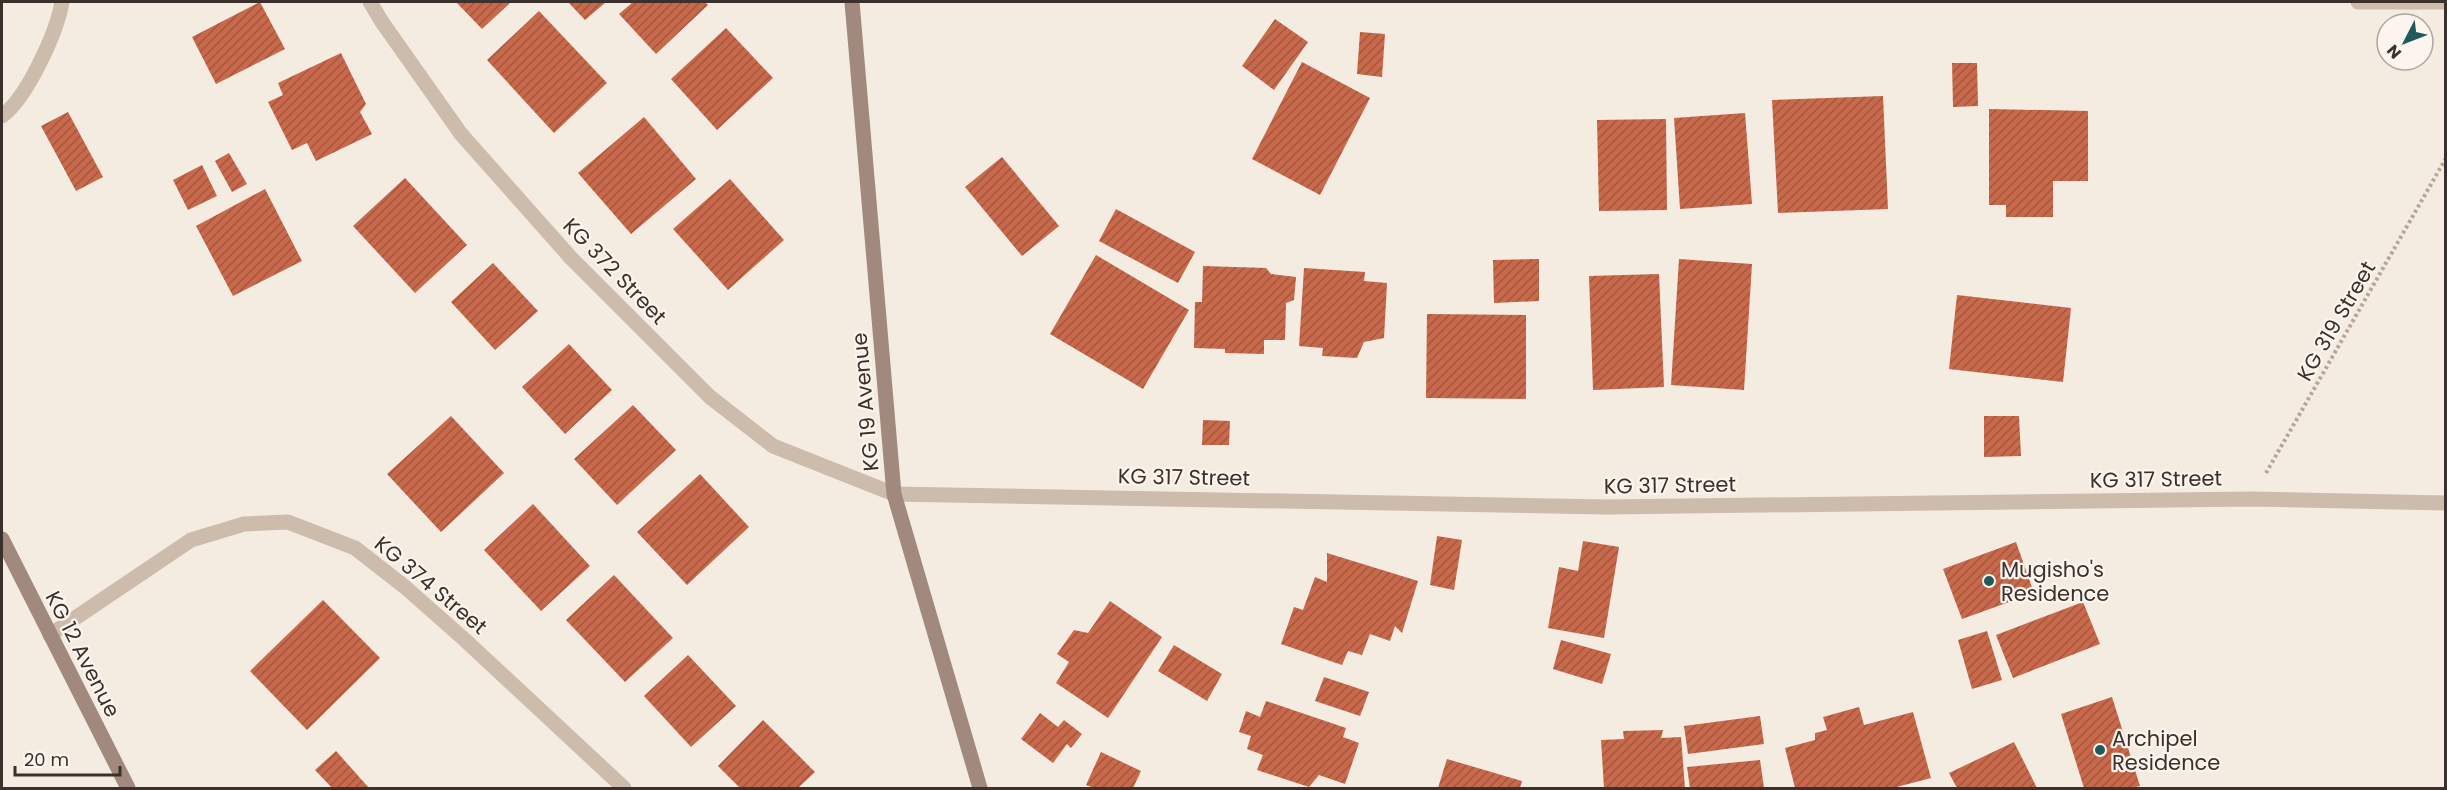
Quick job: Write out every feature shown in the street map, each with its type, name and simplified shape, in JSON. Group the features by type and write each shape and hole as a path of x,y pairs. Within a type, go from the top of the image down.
{"main road":[{"name":"KG 19 Avenue","path":"848,5 894,494 980,789"},
{"name":"KG 12 Avenue","path":"2,539 128,789"}],"street":[{"path":"2,116 11,109 39,64 60,14 62,2"},
{"name":"KG 372 Street","path":"370,2 461,134 571,258 710,397 772,446 894,494"},
{"path":"2358,2 2445,2"},
{"name":"KG 317 Street","path":"894,494 1607,507 2252,499 2445,503"},
{"name":"KG 374 Street","path":"50,635 191,540 244,524 288,522 356,548 405,587 473,647 624,789"}],"path":[{"name":"KG 319 Street","path":"2252,499 2445,158"}],"building":[{"path":"260,2 285,49 216,84 192,37"},
{"path":"456,2 511,2 482,29"},
{"path":"568,2 606,2 585,20"},
{"path":"633,2 705,2 708,5 656,54 619,14"},
{"path":"539,11 607,83 554,133 487,60"},
{"path":"1275,19 1308,42 1274,90 1242,66"},
{"path":"726,28 773,78 717,130 671,79"},
{"path":"1360,32 1385,34 1382,77 1357,74"},
{"path":"341,53 366,104 360,112 372,134 316,161 307,143 292,150 268,102 283,95 278,83"},
{"path":"1302,62 1370,98 1320,195 1252,159"},
{"path":"1952,63 1977,63 1978,106 1953,107"},
{"path":"1883,96 1888,209 1778,213 1772,100"},
{"path":"1989,109 2088,111 2088,181 2053,181 2053,217 2006,217 2006,205 1989,205"},
{"path":"68,112 103,177 76,191 41,126"},
{"path":"1745,113 1752,204 1680,209 1674,118"},
{"path":"644,117 696,179 631,234 578,173"},
{"path":"1666,119 1667,210 1599,211 1597,120"},
{"path":"229,153 247,184 232,192 215,161"},
{"path":"1002,157 1059,226 1022,256 965,187"},
{"path":"202,165 217,196 188,210 173,180"},
{"path":"405,178 467,245 415,293 353,226"},
{"path":"730,179 784,240 728,290 673,229"},
{"path":"265,189 302,261 233,296 196,226"},
{"path":"1116,209 1195,252 1178,283 1099,241"},
{"path":"1096,255 1189,310 1143,389 1050,334"},
{"path":"1539,259 1539,301 1494,303 1493,260"},
{"path":"1679,259 1752,264 1744,390 1671,385"},
{"path":"493,263 538,311 495,350 451,302"},
{"path":"1203,266 1266,268 1271,274 1296,277 1294,300 1286,303 1285,340 1264,340 1264,354 1225,353 1225,349 1194,348 1195,302 1202,302"},
{"path":"1304,268 1365,272 1364,281 1387,283 1384,338 1364,342 1357,358 1322,356 1323,348 1299,346"},
{"path":"1659,274 1664,387 1593,390 1589,276"},
{"path":"1957,295 2071,308 2063,382 1949,369"},
{"path":"1427,314 1526,315 1526,399 1426,398"},
{"path":"569,344 612,390 565,434 522,387"},
{"path":"633,405 676,450 617,505 574,459"},
{"path":"451,416 504,473 441,532 387,474"},
{"path":"1984,416 2019,416 2021,456 1984,457"},
{"path":"1203,420 1230,421 1229,445 1202,445"},
{"path":"700,474 749,527 687,585 637,532"},
{"path":"533,504 590,566 541,611 484,550"},
{"path":"1437,536 1462,540 1454,590 1430,585"},
{"path":"1583,541 1619,547 1604,638 1548,628 1559,567 1578,571"},
{"name":"Mugisho's Residence","path":"2016,542 2034,593 1962,619 1943,569"},
{"path":"1327,553 1418,581 1402,633 1395,626 1390,641 1370,634 1362,655 1348,651 1342,665 1281,644 1294,607 1303,610 1315,577 1327,582"},
{"path":"614,575 673,638 625,682 566,620"},
{"path":"323,600 380,658 307,730 250,671"},
{"path":"1110,601 1162,637 1108,718 1056,683 1069,662 1057,654 1074,630 1088,633"},
{"path":"2083,602 2100,644 2013,678 1996,635"},
{"path":"1987,631 2002,680 1972,689 1958,640"},
{"path":"1561,640 1611,654 1602,684 1553,669"},
{"path":"1174,645 1222,674 1207,701 1158,671"},
{"path":"688,655 736,706 691,747 644,696"},
{"path":"1324,677 1369,692 1360,716 1315,701"},
{"name":"Archipel Residence","path":"2112,697 2140,786 2084,788 2061,714"},
{"path":"1266,701 1346,728 1343,737 1359,743 1345,784 1319,775 1309,787 1257,770 1263,755 1247,749 1251,736 1239,732 1246,711 1260,717"},
{"path":"1859,707 1864,725 1913,712 1931,778 1893,788 1795,788 1785,748 1815,740 1815,733 1827,730 1823,717"},
{"path":"1040,713 1058,727 1064,720 1082,734 1071,748 1067,744 1053,763 1021,739"},
{"path":"1760,716 1764,744 1688,754 1684,726"},
{"path":"763,720 815,772 798,788 740,788 718,766"},
{"path":"1663,730 1661,738 1681,737 1685,788 1604,788 1601,740 1624,739 1623,731"},
{"path":"2014,742 2037,788 1957,788 1949,773"},
{"path":"336,751 369,788 332,788 315,770"},
{"path":"1101,752 1141,771 1133,788 1094,788 1086,785"},
{"path":"1447,759 1522,781 1520,788 1438,788"},
{"path":"1760,760 1764,788 1690,788 1687,767"}],"place":[{"name":"Mugisho's Residence","path":"1989,581"},
{"name":"Archipel Residence","path":"2100,750"}]}
